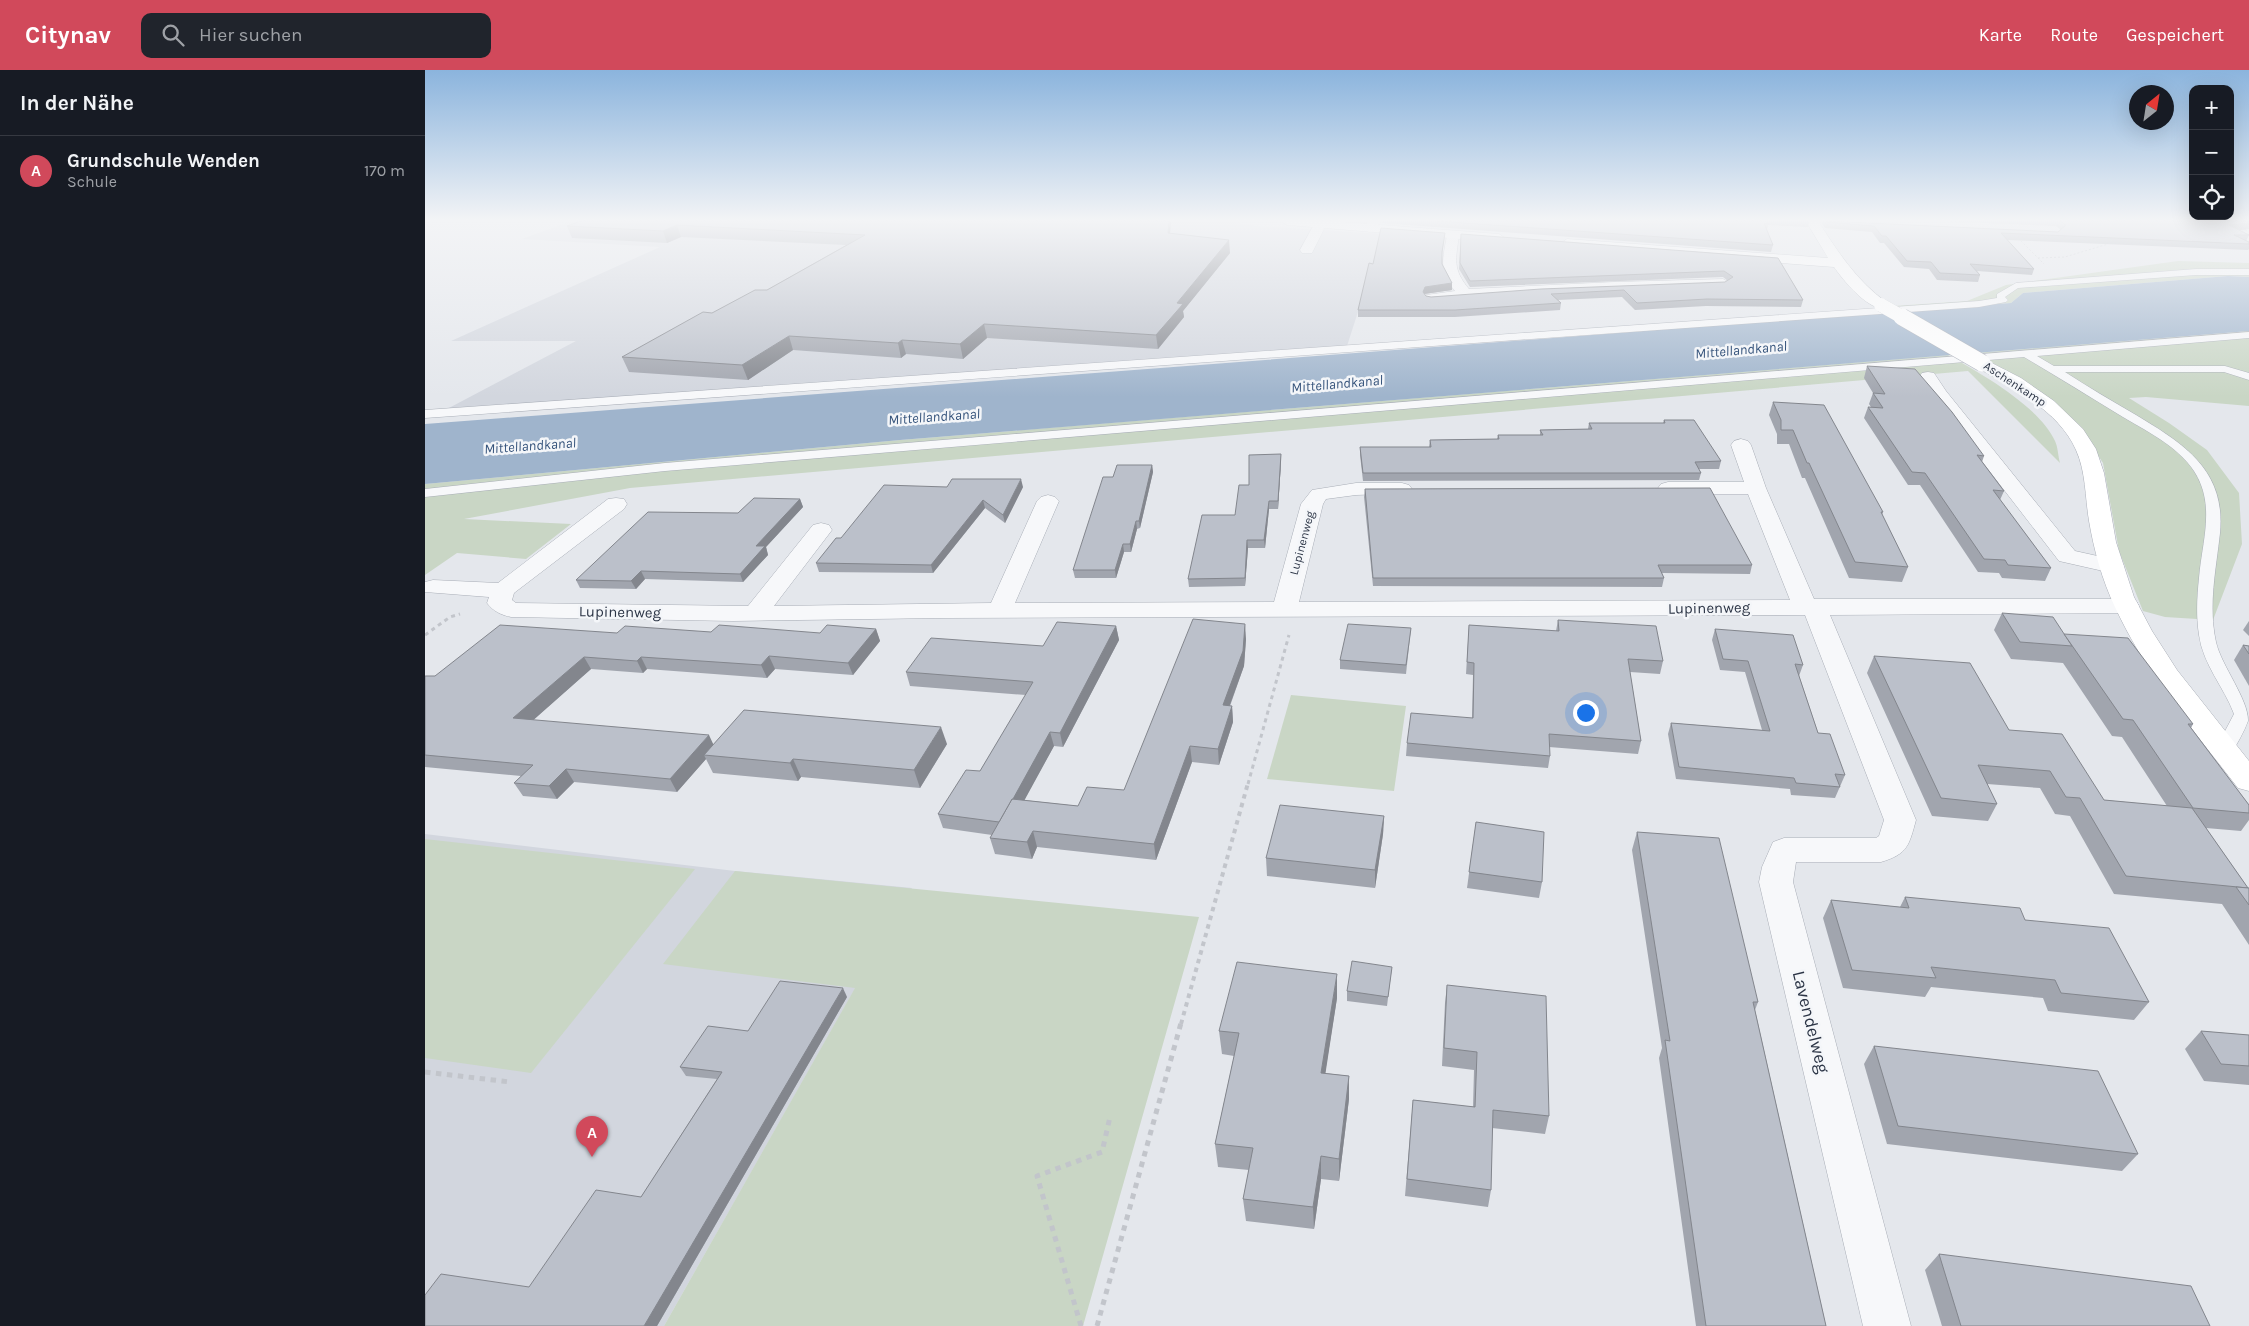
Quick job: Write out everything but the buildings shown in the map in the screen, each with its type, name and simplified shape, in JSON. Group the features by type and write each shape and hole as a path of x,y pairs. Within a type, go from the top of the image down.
{"street":[{"path":"1453,280 1465,294"},
{"name":"Aschenkamp","path":"1850,280 1881,305 2008,377 2043,401 2059,414 2082,442 2092,466 2100,520 2112,566 2127,606 2146,643 2172,682 2249,781"},
{"path":"1431,298 1465,294 1614,286 1723,283"},
{"path":"1928,377 1945,402 2067,556 2112,566"},
{"path":"1741,445 1756,488 1809,606"},
{"path":"1649,488 1756,488"},
{"name":"Lupinenweg","path":"1290,610 1312,504 1319,494 1356,489 1424,489"},
{"path":"1000,610 1048,501"},
{"path":"501,597 616,504"},
{"path":"755,613 821,530"},
{"name":"Lupinenweg","path":"433,587 501,597 511,610 755,613 1000,610 2127,606"},
{"name":"Lavendelweg","path":"1809,606 1900,820 1893,843 1881,850 1863,852 1802,848 1784,850 1778,867 1776,882 1887,1326"}],"lane":[{"path":"425,414 1979,304 2003,300 2000,296 2016,286 2089,280"},
{"path":"425,493 685,465 1928,360 2027,354 2249,335"},
{"path":"2027,354 2167,440 2187,455 2202,472 2211,494 2215,513 2205,593 2208,642 2215,662 2239,698 2243,714 2225,750"},
{"path":"2053,369 2237,369"},
{"path":"2225,369 2249,378"}],"path":[{"path":"425,634 450,617 501,597"},
{"path":"1097,1326 1290,610"},
{"path":"425,1072 510,1082"},
{"path":"1081,1326 1037,1176 1102,1152 1110,1117"}],"shaded area":[{"path":"587,280 1368,280 1347,346 447,409 576,341 451,341"},
{"path":"425,834 735,871 912,888 664,1326 425,1326"}],"green space":[{"path":"2045,280 2184,280 2023,293 2011,303 1902,311 1893,306 1967,301 2006,285"},
{"path":"2249,331 2249,406 2146,397 2129,398 2207,450 2239,493 2242,544 2213,620 2165,617 2143,611 2119,551 2103,463 2084,434 2009,372 1974,353"},
{"path":"1948,355 1992,381 2023,403 2036,415 2055,441 2060,463 1968,371 630,488 464,519 571,524 526,559 457,553 425,575 425,484 900,440"},
{"path":"1291,695 1406,706 1394,791 1267,779"},
{"path":"425,839 695,869 531,1073 425,1058"},
{"path":"735,871 1199,917 1083,1326 664,1326 855,988 663,964"}],"water":[{"name":"Mittellandkanal","path":"2184,280 2249,280 2249,331 900,440 425,484 425,424 2011,303 2023,293"}],"place":[{"name":"Grundschule Wenden","path":"592,1157"}]}
